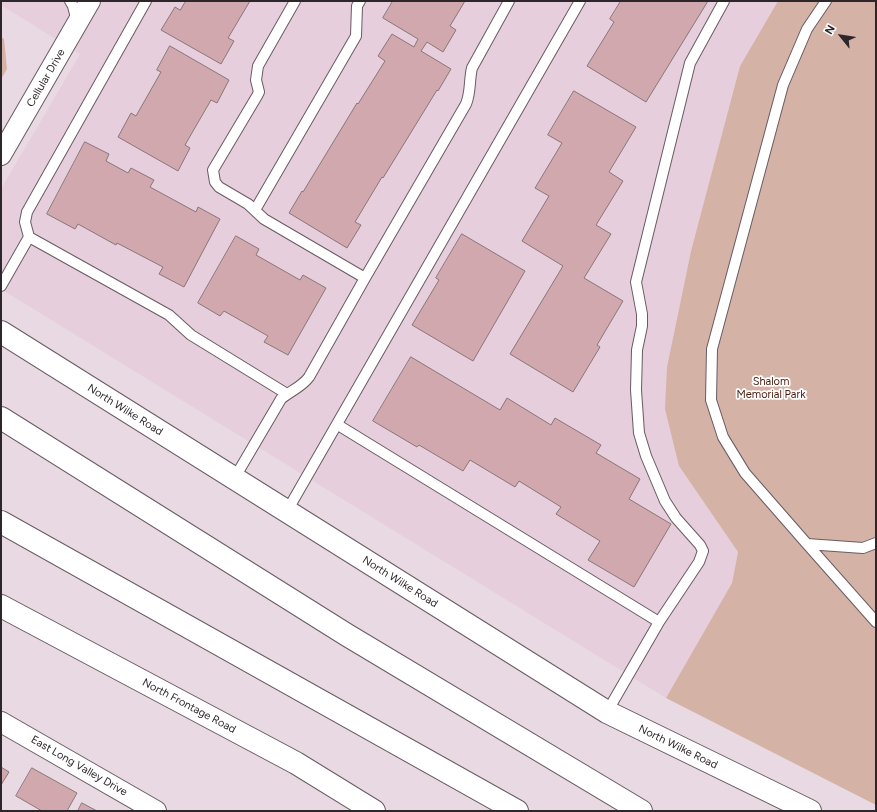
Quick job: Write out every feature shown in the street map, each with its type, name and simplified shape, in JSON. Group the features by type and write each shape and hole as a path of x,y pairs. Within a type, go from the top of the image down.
{"main road":[{"name":"North Wilke Road","path":"1,332 607,712 810,811"},
{"path":"1,418 347,635 641,811"},
{"path":"1,522 517,811"},
{"name":"North Frontage Road","path":"1,606 296,764 374,811"}],"street":[{"name":"Cellular Drive","path":"1,155 90,1"},
{"name":"East Long Valley Drive","path":"1,722 156,811"}],"lane":[{"path":"70,1 73,6 77,23"},
{"path":"1,286 29,237 25,222 27,212 146,1"},
{"path":"295,1 258,66 256,80 259,92 213,170 215,182 219,187 255,210 268,222 365,278"},
{"path":"255,210 356,36 357,6 360,1"},
{"path":"234,479 281,399 301,386 310,377 365,278 466,104 470,96 469,79 472,68 509,1"},
{"path":"287,511 338,425 580,1"},
{"path":"607,712 659,622 699,562 703,551 700,545 676,518 665,501 646,456 639,433 636,390 636,356 642,314 636,282 690,63 724,1"},
{"path":"826,1 807,29 783,85 712,349 711,400 723,437 745,473 876,622"},
{"path":"29,237 168,315 191,335 287,394"},
{"path":"338,425 659,622"},
{"path":"807,544 863,548 876,543"}],"shaded area":[{"path":"1,1 778,1 740,66 691,251 667,367 679,466 738,552 732,583 666,698 1,289 1,189 80,54 1,5"}],"green space":[{"name":"Shalom Memorial Park","path":"778,1 876,1 876,805 666,698 732,583 738,552 679,466 665,409 667,367 691,251 740,66"},
{"path":"1,37 4,39 7,69 1,79"}],"building":[{"path":"186,1 250,1 228,38 234,41 221,64 161,30 175,7 180,10"},
{"path":"393,1 465,1 450,26 456,30 443,52 427,42 421,51 451,69 355,222 361,225 347,248 289,213 357,103 358,104 385,61 378,56 392,34 414,47 418,39 383,18"},
{"path":"621,1 708,1 646,102 587,66 614,22 610,19"},
{"path":"170,46 229,80 217,103 211,100 185,145 190,148 178,171 118,137 131,113 136,116 161,72 157,70"},
{"path":"574,91 636,127 609,172 623,181 596,225 611,234 584,278 623,301 597,345 600,347 573,392 510,354 563,266 522,241 549,196 535,188 562,143 548,135"},
{"path":"85,142 109,154 106,161 128,173 131,168 154,180 150,187 196,212 198,207 220,219 184,287 159,274 163,267 117,243 116,245 78,224 75,229 47,214"},
{"path":"462,234 525,271 473,361 412,325 439,280 436,278"},
{"path":"236,236 259,249 256,255 300,280 303,275 326,288 288,355 264,342 268,336 224,311 220,316 198,303"},
{"path":"411,357 500,410 507,398 551,425 555,418 601,445 596,453 640,479 629,499 671,524 634,587 588,560 600,541 556,514 561,507 519,481 515,487 470,460 463,471 419,445 417,447 373,421"},
{"path":"1,767 9,772 1,785"},
{"path":"32,768 77,793 67,811 42,811 16,796"},
{"path":"82,803 97,811 78,811"}]}
